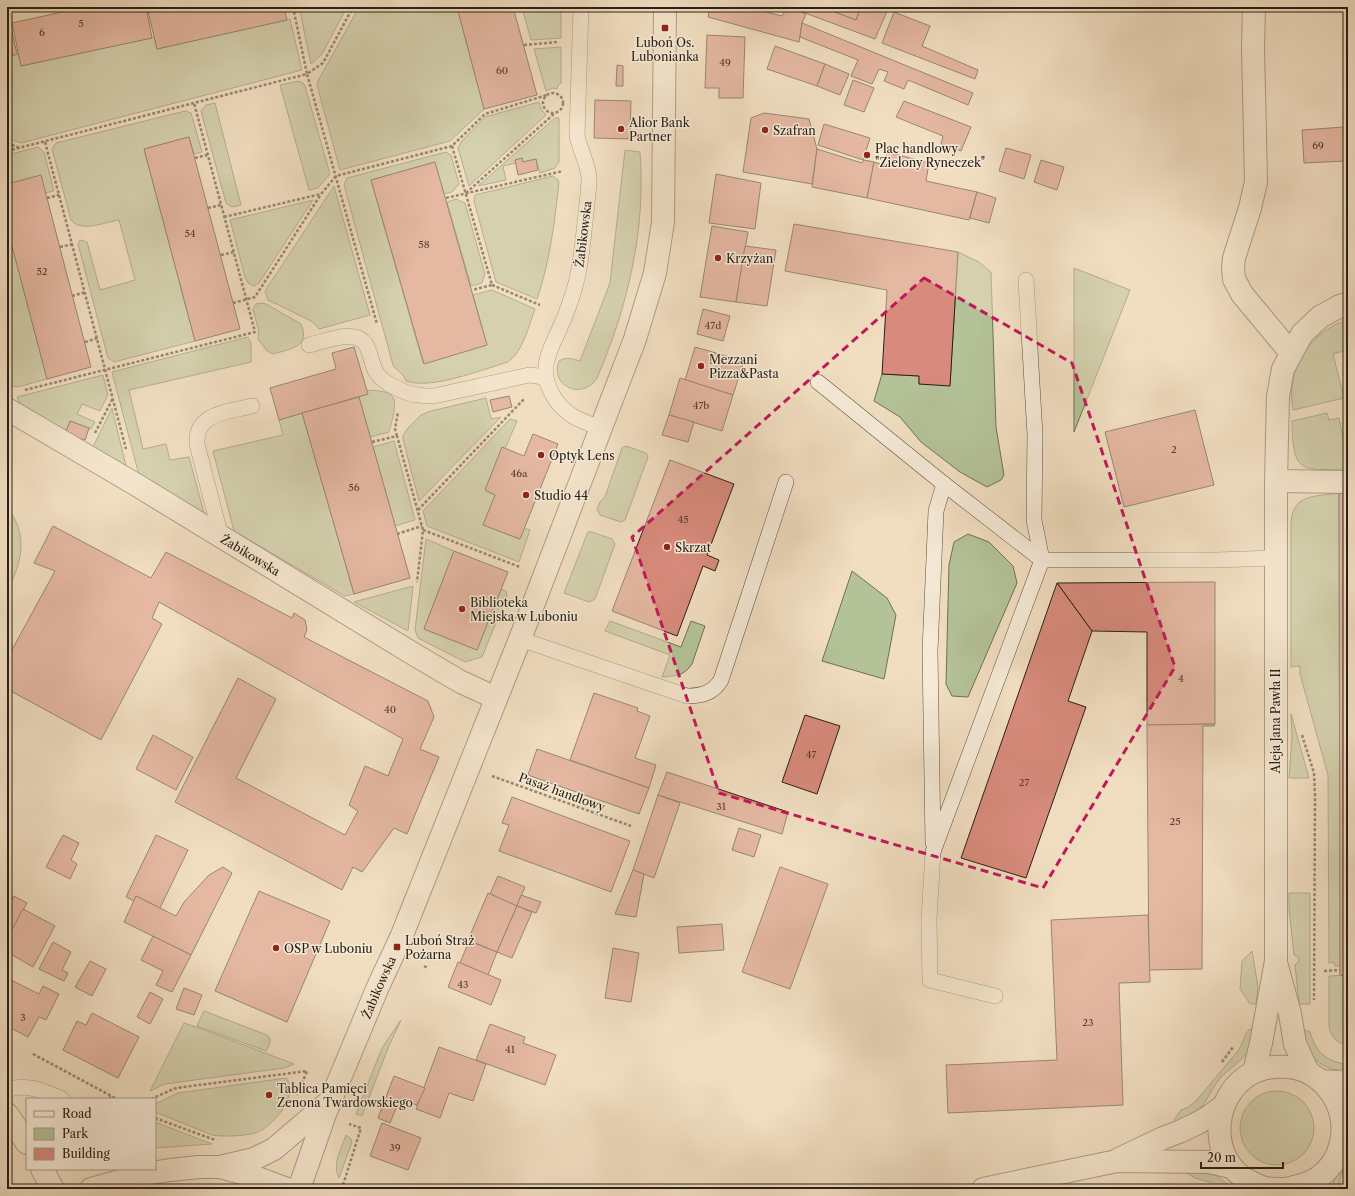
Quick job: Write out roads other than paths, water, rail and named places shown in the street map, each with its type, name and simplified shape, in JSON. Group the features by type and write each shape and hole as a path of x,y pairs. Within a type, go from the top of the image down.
{"street":[{"name":"Żabikowska","path":"299,1189 330,1101 377,989 402,936 520,639 644,311 655,273 663,222 665,7"},
{"path":"1254,7 1253,48 1256,182 1250,208 1234,258 1234,279 1242,294 1291,353"},
{"name":"Aleja Jana Pawła II","path":"1254,1072 1276,961 1276,481 1278,396 1283,369 1302,334 1320,317 1340,306 1348,304"},
{"name":"Żabikowska","path":"7,409 135,484 415,655 461,682 496,698"},
{"path":"1276,481 1348,482"},
{"name":"Aleja Jana Pawła II","path":"1276,961 1290,1014 1295,1044 1314,1077"},
{"path":"1314,1077 1332,1094 1338,1106 1345,1133 1337,1156 1326,1179 1311,1181 1301,1186 1274,1189 1245,1179 1231,1167 1223,1152 1219,1123 1223,1106 1231,1091 1241,1081 1254,1072 1280,1066 1294,1068 1314,1077 1336,1082 1348,1081"},
{"path":"162,1166 220,1167 254,1159 274,1149 330,1101"},
{"path":"1117,1161 1163,1138 1196,1124 1223,1106"},
{"path":"7,1113 26,1128"},
{"path":"7,1113 26,1142"},
{"path":"983,1189 1117,1161 1209,1162 1231,1167"},
{"path":"220,1167 249,1175 287,1189"},
{"path":"43,1170 53,1189"},
{"path":"91,1189 145,1174 154,1170"}],"lane":[{"name":"Żabikowska","path":"581,7 581,63 577,136 589,176 588,194 576,282 563,323 549,355 546,369 546,379 554,398 564,410 578,420 601,428"},
{"path":"933,852 1042,560 1034,520 1034,435 1026,280"},
{"path":"309,346 345,336 359,338 368,346 376,373 383,380 405,392 418,395 434,396 529,375 546,379"},
{"path":"818,382 944,484 1042,560 1217,560 1276,558"},
{"path":"221,537 197,444 197,435 205,420 214,415 252,406"},
{"path":"520,639 687,696 699,696 708,693 717,687 721,680 786,482"},
{"path":"944,484 936,511 930,651 933,852 929,919 930,980 995,996"},
{"path":"7,1090 13,1088 33,1088 60,1098"}],"place":[{"name":"Luboń Os. Lubonianka","path":"665,28"},
{"name":"Alior Bank Partner","path":"621,129"},
{"name":"Szafran","path":"765,130"},
{"name":"Plac handlowy \"Zielony Ryneczek\"","path":"867,155"},
{"name":"Krzyżan","path":"718,258"},
{"name":"Mezzani Pizza&Pasta","path":"701,366"},
{"name":"Optyk Lens","path":"541,455"},
{"name":"Studio 44","path":"526,495"},
{"name":"Skrzat","path":"667,547"},
{"name":"Biblioteka Miejska w Luboniu","path":"462,609"},
{"name":"Luboń Straż Pożarna","path":"397,947"},
{"name":"OSP w Luboniu","path":"276,948"},
{"name":"Tablica Pamięci Zenona Twardowskiego","path":"269,1095"}]}
